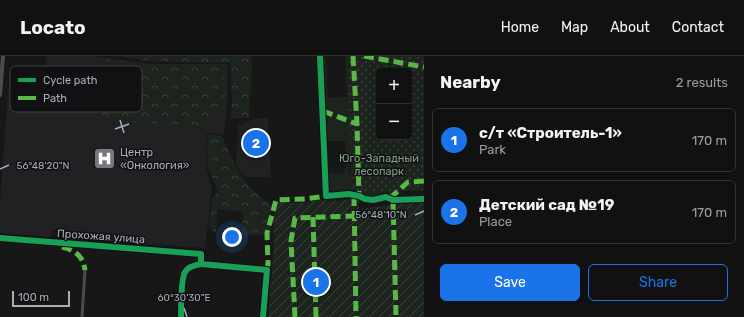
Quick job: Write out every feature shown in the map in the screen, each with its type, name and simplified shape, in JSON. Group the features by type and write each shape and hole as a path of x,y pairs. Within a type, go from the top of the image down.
{"street":[{"path":"0,95 3,56"},
{"path":"320,56 326,196 349,194 359,196 365,200 386,197 393,200 424,199"},
{"name":"Прохожая улица","path":"0,238 201,254 201,264"},
{"path":"181,317 183,276 185,271 191,267 201,264 267,270 263,317"},
{"path":"82,317 85,270"}],"shaded area":[{"name":"Центр «Онкология»","path":"46,56 92,56 151,64 228,64 227,108 224,134 207,133 206,168 212,189 205,248 80,239 81,232 52,230 51,237 0,233 0,203 8,89 10,89 10,112 142,112 142,66 45,66"},
{"path":"256,118 268,118 271,177 244,177 236,165 238,126"}],"green space":[{"path":"116,56 251,56 252,65 249,118 230,118 232,105 230,63 150,61"},
{"path":"324,56 326,56 328,98 347,97 345,56 348,56 357,95 349,172 384,183 404,194 368,198 361,195 360,190 356,190 357,193 328,192 328,159 330,173 342,174 346,167 345,141 328,141 328,154"},
{"name":"Юго-Западный лесопарк","path":"347,56 424,56 424,190 352,192"},
{"path":"107,59 155,66 224,66 226,107 201,126 126,122 101,119 102,112 142,112 142,66 106,66"},
{"path":"208,134 222,136 231,157 246,183 271,206 271,238 262,235 242,236 243,212 217,209 216,234 209,226 212,198 218,191 207,166"},
{"path":"349,199 359,200 359,209 424,201 424,317 268,317 274,246 273,218 278,202 303,203 320,200 340,201"}],"marked path":[{"path":"353,56 359,196"},
{"path":"364,56 424,67"},
{"path":"323,111 357,124"},
{"path":"390,198 408,182 424,181"},
{"path":"267,270 267,233 276,200 305,199 326,196"},
{"path":"354,196 356,317"},
{"path":"393,200 396,317"},
{"path":"295,317 291,241 295,218 354,216"},
{"path":"313,217 316,317"},
{"path":"62,247 78,254 85,270"}],"cycle path":[{"path":"320,56 326,196 349,194 373,200 386,197 393,200 424,199"},
{"path":"0,238 201,254 201,264"},
{"path":"181,317 182,287 185,272 186,270 201,264 267,270 263,317"}],"place":[{"name":"Детский сад №19","path":"256,143"},
{"name":"Центр «Онкология»","path":"105,158"},
{"name":"с/т «Строитель-1»","path":"316,282"}]}
